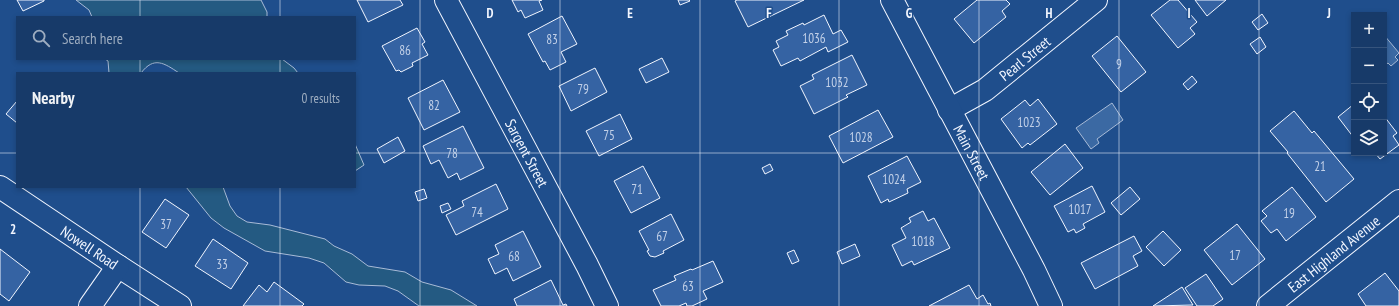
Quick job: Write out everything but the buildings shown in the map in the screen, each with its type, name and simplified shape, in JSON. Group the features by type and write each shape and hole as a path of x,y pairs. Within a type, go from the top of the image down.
{"street":[{"name":"Sargent Street","path":"446,0 587,265 607,306"},
{"name":"Main Street","path":"892,0 1034,270 1051,306"},
{"name":"Pearl Street","path":"950,110 985,90 1096,0"},
{"name":"Nowell Road","path":"0,187 180,306"},
{"name":"East Highland Avenue","path":"1268,306 1399,201"},
{"path":"90,306 118,266"}],"shaded area":[{"path":"76,0 261,0 267,12 267,16 92,16 89,10"},
{"path":"1387,39 1399,53 1395,57 1398,60 1391,66 1387,64"},
{"path":"106,60 283,60 297,72 178,72 164,64 155,63 150,64 142,72 109,72 108,61"},
{"path":"1112,103 1123,120 1097,139 1099,143 1091,149 1076,128"},
{"path":"356,146 364,165 356,170"},
{"path":"187,188 223,188 230,206 237,216 247,222 270,225 325,239 334,246 352,254 368,266 405,272 422,282 451,290 477,306 419,306 398,291 385,286 359,285 346,282 324,263 309,258 265,251 224,228 211,218"}]}
